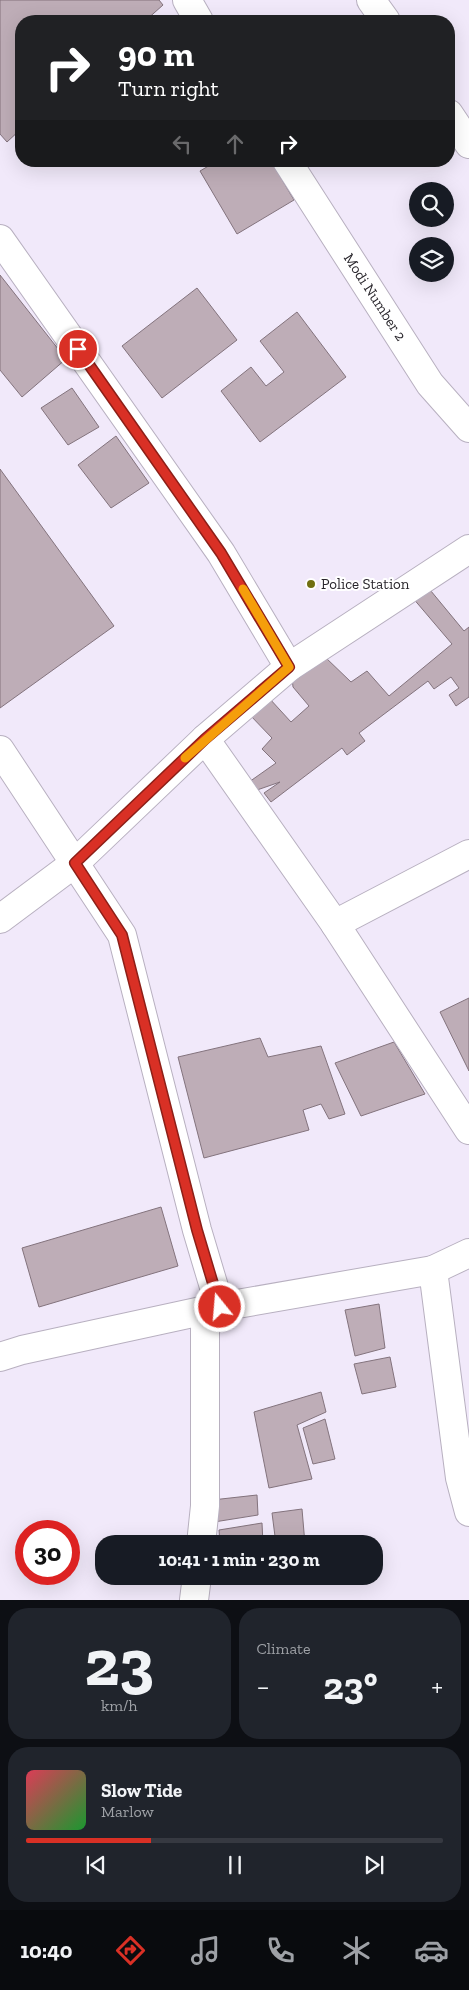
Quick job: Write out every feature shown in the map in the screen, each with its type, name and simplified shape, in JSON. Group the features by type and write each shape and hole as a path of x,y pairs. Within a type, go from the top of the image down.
{"street":[{"path":"187,0 196,15"},
{"path":"371,0 382,15"},
{"path":"455,123 469,144"},
{"name":"Modi Number 2","path":"291,167 430,384 469,428"},
{"path":"0,239 221,553 289,667"},
{"path":"0,920 75,863 205,739 289,667 469,549"},
{"path":"205,739 335,924 469,1130"},
{"path":"0,750 122,935 197,1230 213,1309 205,1506 202,1535"},
{"path":"335,924 469,854"},
{"path":"0,1357 22,1350 213,1309 433,1270 469,1253"},
{"path":"433,1270 460,1478 469,1512"},
{"path":"194,1600 196,1585"}],"building":[{"path":"0,0 159,0 163,5 152,15 15,15 15,135 7,142 0,134"},
{"path":"207,167 275,167 294,200 237,234 200,171"},
{"path":"0,275 66,359 22,397 0,370"},
{"path":"197,288 237,340 162,398 122,346"},
{"path":"297,312 346,377 260,442 221,391 251,367 266,386 284,372 260,341"},
{"path":"72,388 99,427 68,445 41,408"},
{"path":"116,436 149,483 111,508 78,465"},
{"path":"0,469 114,626 0,708"},
{"path":"426,585 464,631 469,627 469,697 456,706 449,695 459,688 451,677 434,689 428,681 359,733 365,741 347,755 342,748 271,802 264,793 280,782 257,790 249,782 276,763 262,749 272,738 249,714 269,698 291,722 309,706 293,687 292,677 325,657 351,682 367,671 389,696 452,644 412,597"},
{"path":"469,998 469,1071 440,1012"},
{"path":"260,1038 268,1057 321,1046 345,1114 329,1119 321,1104 303,1110 309,1130 204,1158 178,1057"},
{"path":"394,1042 425,1094 361,1116 335,1063"},
{"path":"161,1207 178,1266 39,1307 22,1248"},
{"path":"379,1304 385,1348 355,1356 345,1310"},
{"path":"390,1357 396,1387 362,1394 354,1364"},
{"path":"321,1392 326,1412 297,1425 312,1479 269,1488 254,1412"},
{"path":"325,1419 335,1459 313,1464 303,1428"},
{"path":"257,1495 258,1515 214,1522 212,1500"},
{"path":"302,1509 304,1535 275,1535 272,1513"},
{"path":"262,1523 263,1535 219,1535 219,1530"}],"slow traffic":[{"path":"185,758 289,667 243,589"}],"place":[{"name":"Police Station","path":"311,584"}],"route":[{"path":"78,349 221,553 289,667 205,739 75,863 122,935 197,1230 220,1307"}]}
